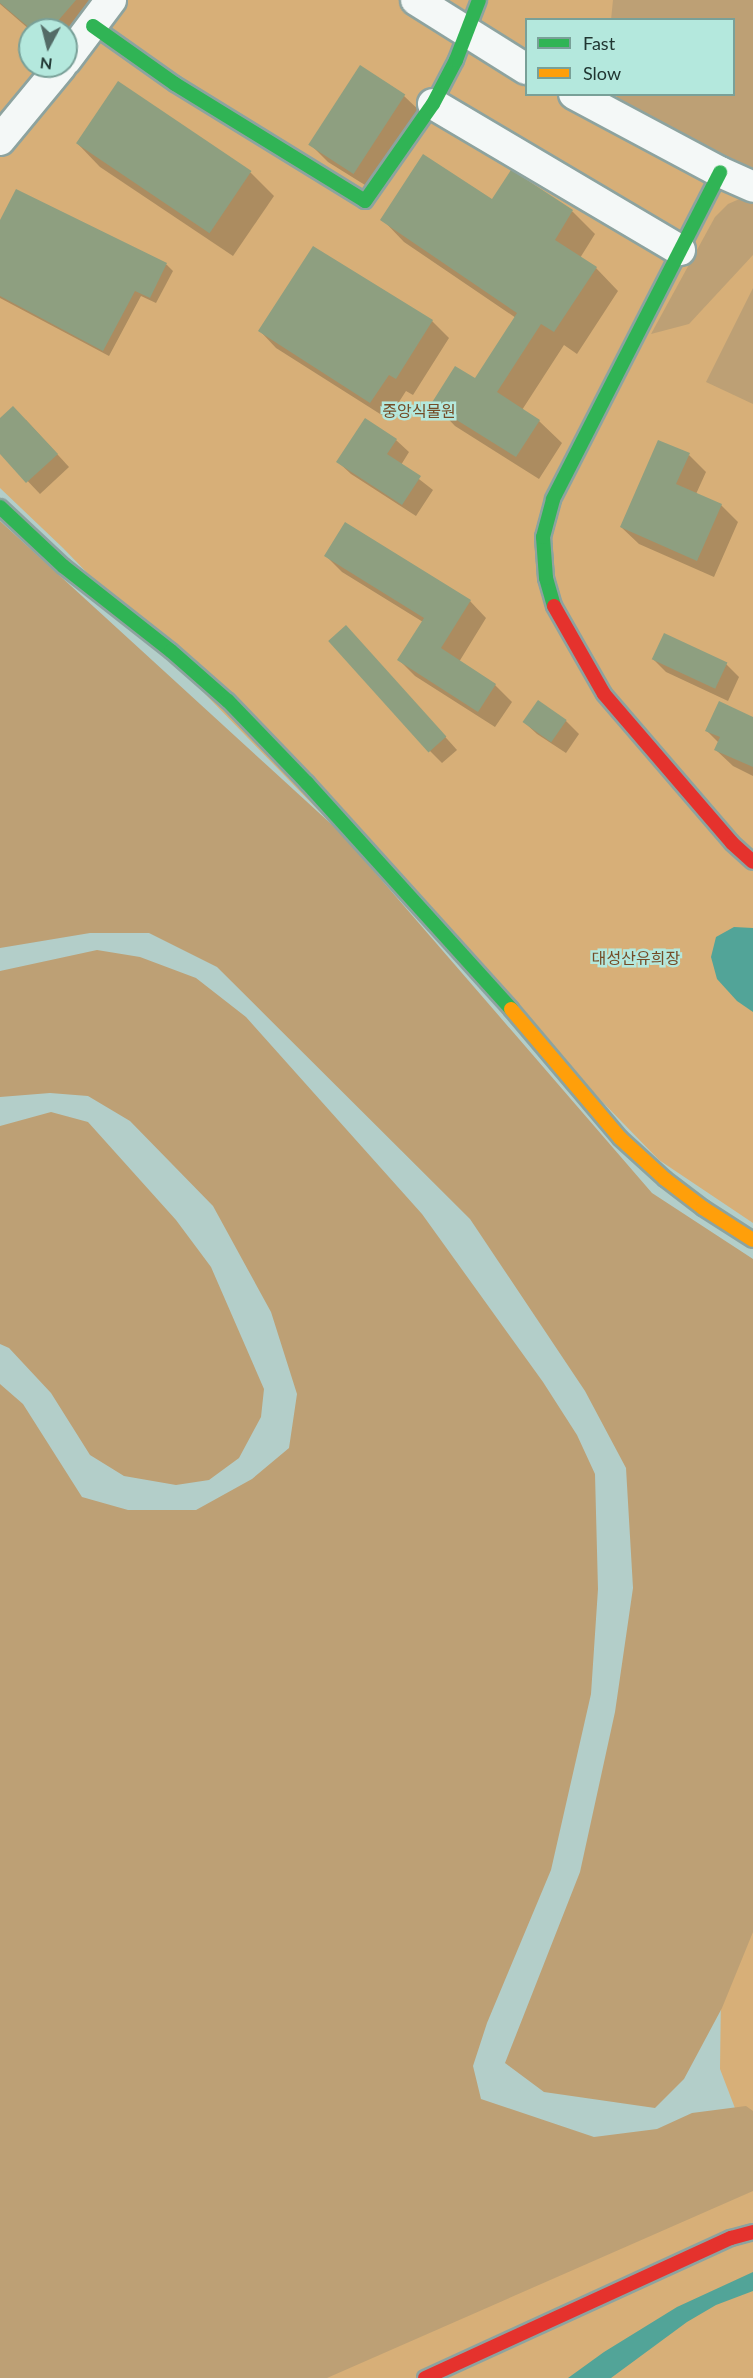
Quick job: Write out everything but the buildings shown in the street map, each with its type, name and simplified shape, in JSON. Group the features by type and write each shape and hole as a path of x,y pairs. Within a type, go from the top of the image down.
{"street":[{"path":"78,45 111,0"},
{"path":"416,0 466,34 525,68"},
{"path":"93,26 175,84 365,201 433,104 456,60 479,0"},
{"path":"0,140 51,78"},
{"path":"578,96 720,172 753,187"},
{"path":"433,104 680,250"},
{"path":"720,172 553,499 543,537 546,578 555,609 604,694 732,843 753,862"},
{"path":"0,507 63,566 171,651 228,701 307,783 475,966 620,1138 665,1179 703,1208 753,1240"},
{"path":"426,2378 731,2238 753,2232"}],"green space":[{"name":"중앙식물원","path":"0,0 753,0 753,1223 659,1160 63,548 0,488"},
{"path":"753,1922 753,2378 296,2378 751,2150 720,2069 721,1992"}],"shaded area":[{"path":"613,0 753,0 753,174 615,104 617,96 735,96 735,18 611,18"},
{"path":"744,197 753,198 753,255 689,324 651,334 715,217 728,204"},
{"path":"753,288 753,404 706,382"},
{"path":"0,521 341,833 652,1193 753,1259 753,1932 722,2008 684,2079 655,2108 544,2092 505,2063 580,1872 615,1712 633,1588 626,1468 585,1391 470,1219 217,967 149,933 90,933 0,948"},
{"path":"734,927 753,928 753,1012 737,1001 717,979 711,957 716,937"},
{"path":"97,950 140,957 196,978 246,1017 422,1214 543,1382 577,1435 595,1474 598,1589 591,1694 551,1870 487,2023 473,2066 481,2099 594,2137 657,2129 692,2113 746,2106 753,2111 753,2191 327,2378 0,2378 0,1384 23,1404 82,1497 128,1510 196,1510 252,1479 289,1448 297,1394 271,1312 213,1206 130,1121 88,1096 50,1093 0,1097 0,971"},
{"path":"51,1112 88,1122 176,1220 211,1267 264,1389 261,1417 239,1458 209,1480 176,1485 124,1476 90,1455 51,1393 9,1348 0,1344 0,1126"},
{"path":"753,2272 753,2291 716,2305 687,2322 611,2378 568,2378 604,2352 677,2307"}],"traffic: fast":[{"path":"93,26 175,84 365,201 433,104 456,60 479,0"},
{"path":"554,606 546,578 543,537 553,499 720,172"},
{"path":"0,507 63,566 171,651 228,701 307,783 511,1009"}],"traffic: slow":[{"path":"511,1009 620,1138 665,1179 703,1208 753,1240"}],"traffic: jam":[{"path":"554,606 604,694 732,843 753,862"},
{"path":"425,2378 731,2238 753,2232"}],"park label":[{"name":"대성산유희장","path":"636,958"}]}
